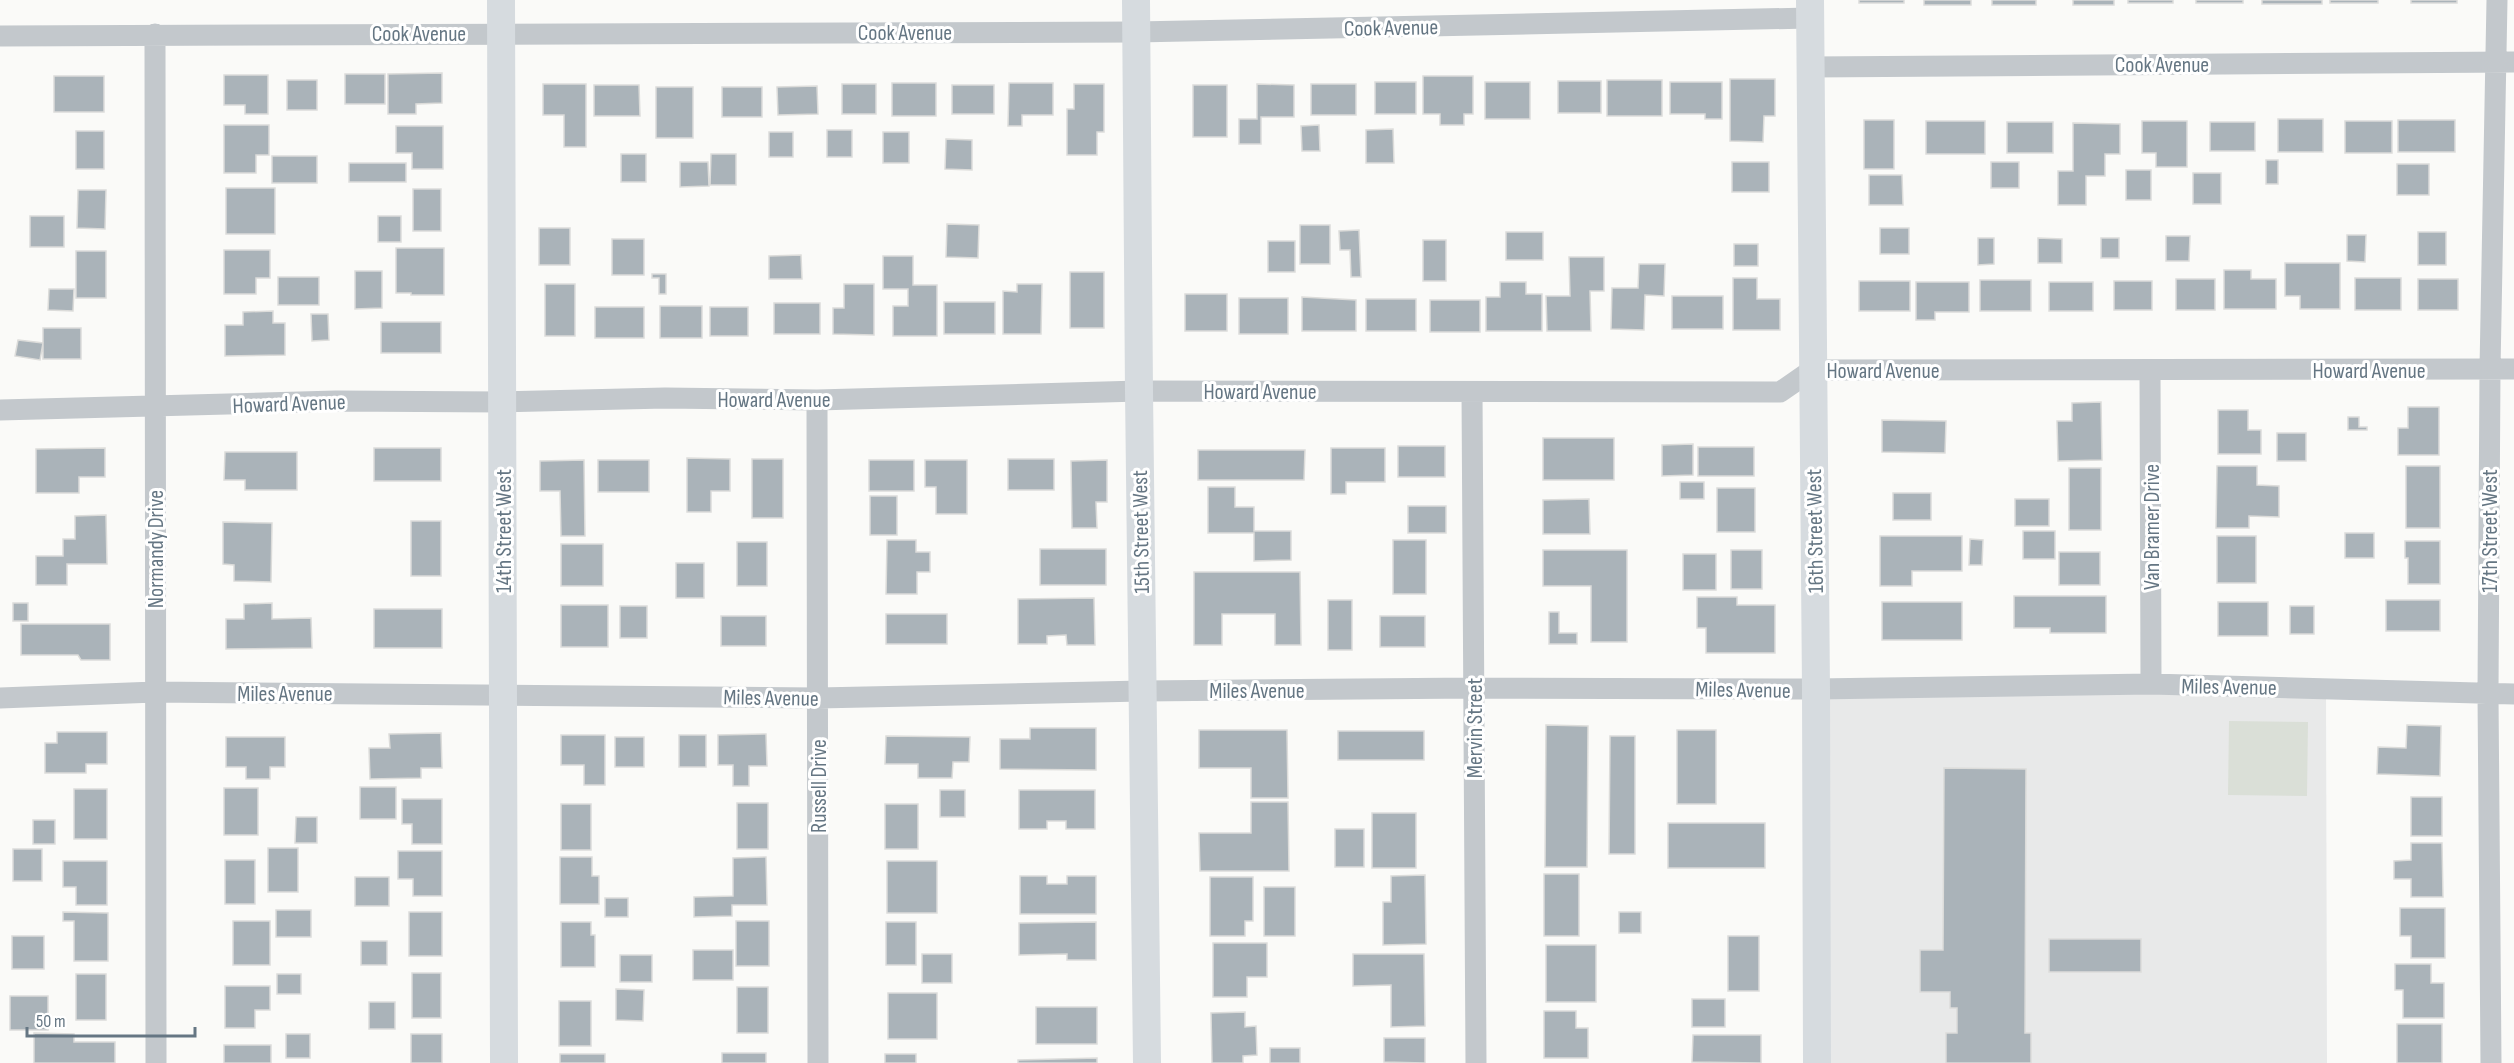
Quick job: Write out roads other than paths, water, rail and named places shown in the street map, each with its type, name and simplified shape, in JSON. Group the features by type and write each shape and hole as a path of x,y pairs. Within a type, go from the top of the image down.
{"street":[{"name":"14th Street West","path":"501,0 504,1063"},
{"name":"15th Street West","path":"1136,0 1138,391 1147,1063"},
{"name":"17th Street West","path":"2491,1063 2488,694 2490,369 2505,62 2497,0"},
{"name":"Cook Avenue","path":"0,36 1136,32 1810,9"},
{"name":"16th Street West","path":"1810,9 1817,1063"},
{"name":"Normandy Drive","path":"155,34 156,1063"},
{"name":"Cook Avenue","path":"1810,67 2505,62"},
{"name":"Howard Avenue","path":"0,410 155,408 336,401 502,402 665,398 817,400 1138,391 1780,392 1812,370 2514,369"},
{"name":"Van Bramer Drive","path":"2150,370 2151,684"},
{"name":"Mervin Street","path":"1472,392 1476,1063"},
{"name":"Russell Drive","path":"817,400 818,1063"},
{"name":"Miles Avenue","path":"0,698 155,692 818,698 1142,691 1474,688 1816,689 2151,684 2514,694"}]}
